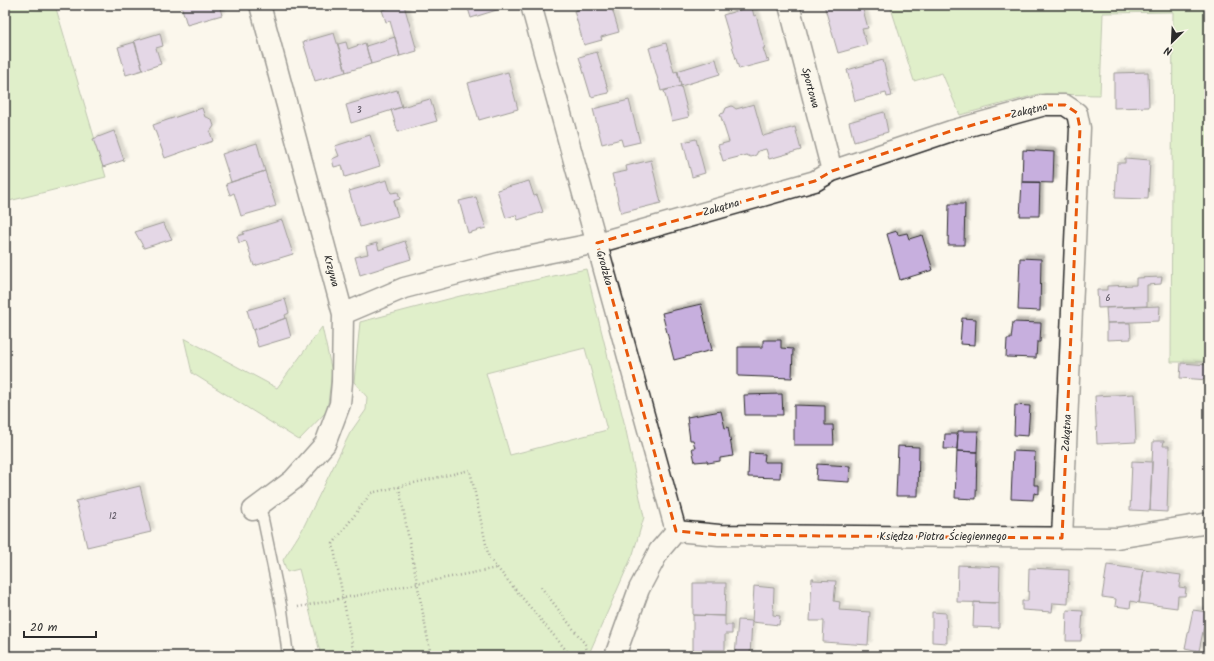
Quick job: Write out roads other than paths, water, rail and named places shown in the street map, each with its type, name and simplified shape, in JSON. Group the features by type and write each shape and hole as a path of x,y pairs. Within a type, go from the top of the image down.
{"street":[{"name":"Krzywa","path":"256,508 293,480 325,444 340,404 342,382 343,314 260,5"},
{"name":"Grodzka","path":"531,5 676,531"},
{"name":"Sportowa","path":"788,5 832,171"},
{"name":"Zakątna","path":"343,314 404,288 507,261 597,243 815,181 832,171 951,131 1045,105 1065,105 1077,113 1080,128 1080,149 1062,538"},
{"name":"Księdza Piotra Ściegiennego","path":"676,531 719,535 1117,538 1209,524"},
{"path":"615,656 639,589 659,552 676,531"}],"lane":[{"path":"256,508 282,610 288,656"}]}
